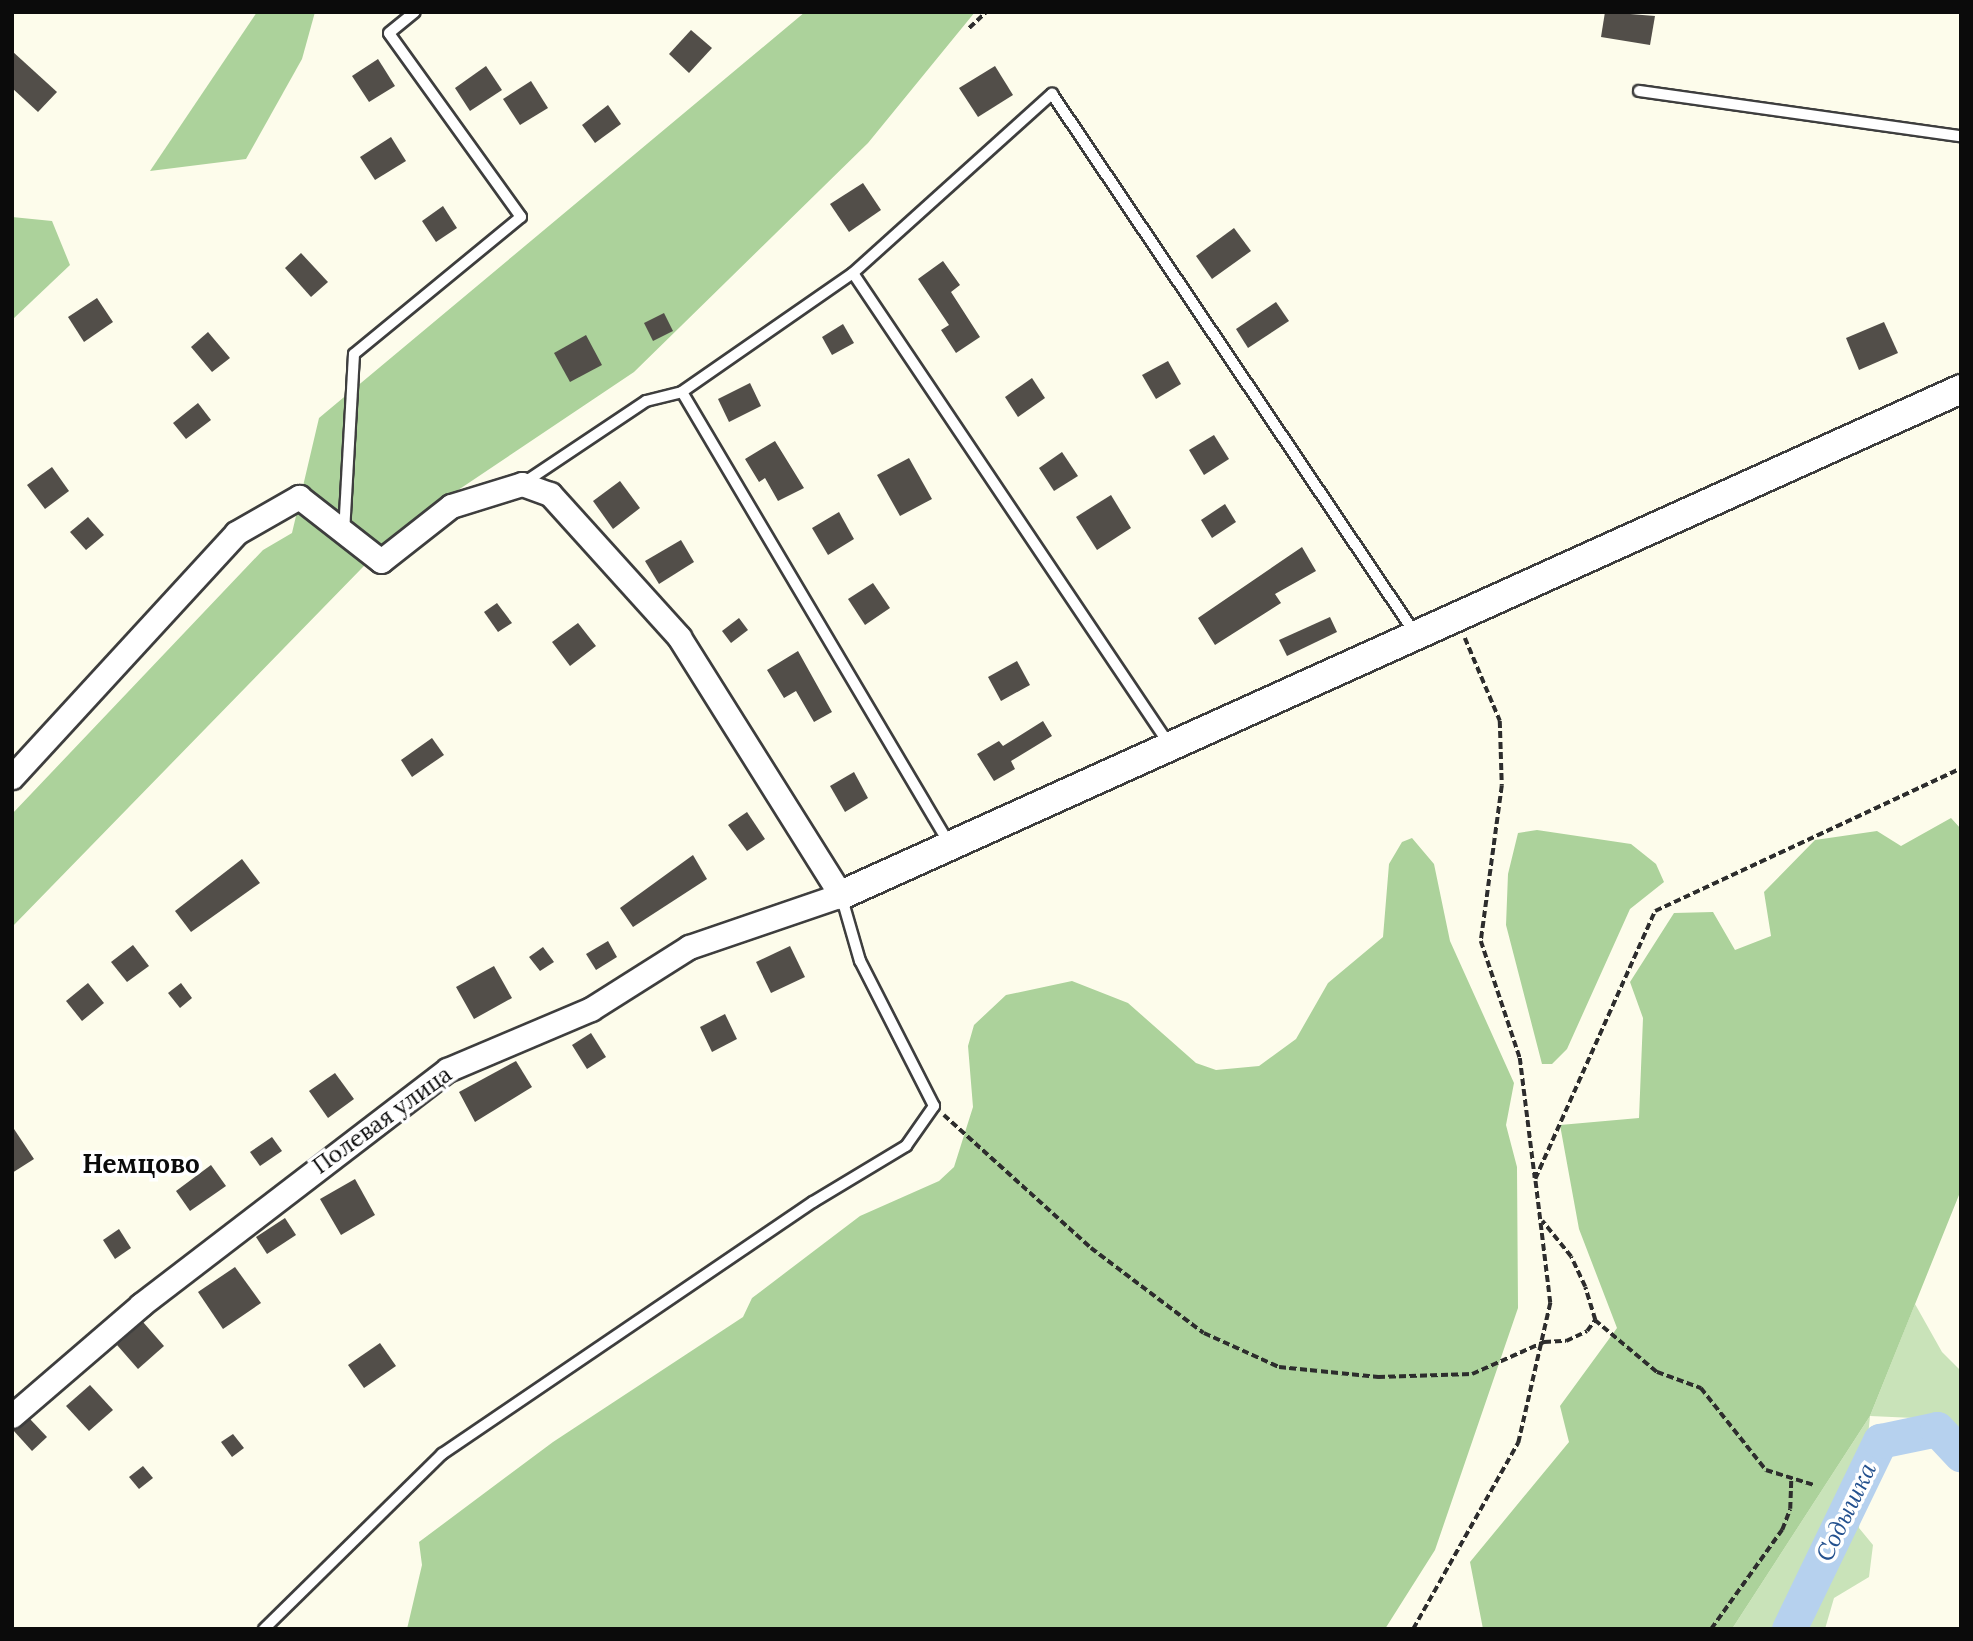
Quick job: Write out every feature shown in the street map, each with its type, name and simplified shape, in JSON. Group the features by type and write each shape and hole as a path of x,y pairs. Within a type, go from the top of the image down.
{"street":[{"path":"12,777 236,533 299,497 381,561 452,506 522,484 550,494 679,637 841,895 1414,632 1961,389"},
{"name":"Полевая улица","path":"12,1416 141,1304 447,1070 591,1009 689,947 841,895"}],"lane":[{"path":"344,533 354,354 522,217 389,33 415,12"},
{"path":"1639,91 1961,136"},
{"path":"522,484 646,401 682,392 853,272 1052,94 1414,632"},
{"path":"853,272 1169,744"},
{"path":"682,392 950,845"},
{"path":"264,1629 442,1454 813,1202 906,1146 934,1106 860,961 841,895"}],"path":[{"path":"969,28 986,12"},
{"path":"1413,1629 1518,1443 1544,1342 1550,1303 1520,1058 1481,941 1502,786 1500,721 1454,614"},
{"path":"1535,1179 1655,911 1961,768"},
{"path":"934,1106 1102,1256 1204,1333 1279,1367 1378,1377 1472,1374 1544,1342 1566,1341 1587,1331 1595,1320"},
{"path":"1541,1220 1571,1257 1595,1320 1657,1372 1701,1388 1766,1469 1814,1485"},
{"path":"1711,1629 1782,1530 1790,1509 1791,1478"}],"green space":[{"path":"257,12 315,12 302,59 246,159 150,171"},
{"path":"805,12 975,12 868,143 634,372 400,529 12,927 12,814 263,550 292,533 319,418"},
{"path":"12,217 52,221 70,265 12,320"},
{"path":"1951,818 1961,829 1961,1190 1870,1416 1732,1629 1483,1629 1470,1562 1569,1442 1560,1406 1617,1328 1579,1229 1560,1125 1639,1118 1643,1018 1630,982 1674,913 1713,912 1735,950 1771,936 1764,892 1815,840 1877,831 1901,846"},
{"path":"1537,830 1631,844 1656,864 1664,882 1630,909 1567,1049 1552,1064 1542,1064 1506,925 1508,874 1518,833"},
{"path":"1412,838 1434,864 1450,941 1514,1083 1506,1125 1517,1167 1518,1308 1435,1550 1385,1629 407,1629 422,1565 419,1542 553,1442 743,1317 752,1298 860,1216 939,1181 954,1167 973,1107 968,1046 974,1025 1006,995 1072,981 1128,1003 1196,1063 1216,1070 1259,1066 1296,1039 1328,983 1383,937 1389,864 1402,842"},
{"path":"1915,1304 1942,1352 1961,1371 1961,1445 1914,1418 1870,1416"},
{"path":"1870,1416 1859,1528 1873,1545 1869,1577 1834,1598 1825,1629 1732,1629"}],"building":[{"path":"1605,12 1655,16 1650,45 1601,37"},
{"path":"691,30 712,48 689,73 669,54"},
{"path":"12,51 57,92 38,112 12,88"},
{"path":"378,59 395,86 369,102 352,76"},
{"path":"486,66 502,90 470,111 455,88"},
{"path":"995,66 1013,95 978,117 959,88"},
{"path":"531,81 548,108 520,125 503,99"},
{"path":"608,105 621,124 595,143 582,125"},
{"path":"391,137 406,161 375,180 360,157"},
{"path":"863,183 881,210 849,232 830,204"},
{"path":"443,206 457,228 436,242 422,221"},
{"path":"1234,228 1251,251 1212,279 1196,256"},
{"path":"301,253 328,282 311,297 285,268"},
{"path":"943,261 960,285 951,292 980,337 956,353 941,330 949,325 918,279"},
{"path":"97,298 113,322 84,342 68,317"},
{"path":"1276,302 1289,321 1248,348 1236,329"},
{"path":"664,313 673,331 653,341 644,323"},
{"path":"1884,322 1898,353 1859,370 1846,338"},
{"path":"843,324 854,343 832,355 822,337"},
{"path":"208,332 230,358 212,372 191,347"},
{"path":"586,335 602,365 570,382 554,353"},
{"path":"1168,361 1181,384 1156,399 1142,375"},
{"path":"1032,378 1045,398 1018,417 1005,397"},
{"path":"750,383 761,406 729,422 718,399"},
{"path":"198,403 211,420 186,439 173,423"},
{"path":"1214,435 1229,459 1204,475 1189,450"},
{"path":"775,441 804,488 778,501 765,478 759,482 745,459"},
{"path":"1062,452 1078,476 1054,491 1039,468"},
{"path":"909,458 932,499 900,516 877,475"},
{"path":"52,467 69,491 45,509 27,485"},
{"path":"620,481 640,508 613,529 593,501"},
{"path":"1111,495 1131,528 1097,550 1076,517"},
{"path":"1225,504 1236,522 1212,538 1201,520"},
{"path":"839,512 854,539 828,555 812,528"},
{"path":"88,517 104,535 86,550 70,532"},
{"path":"681,540 694,562 659,584 645,561"},
{"path":"1302,547 1316,571 1275,594 1281,603 1215,645 1198,618"},
{"path":"873,583 890,608 865,625 848,599"},
{"path":"497,603 512,623 498,632 484,612"},
{"path":"1330,617 1337,632 1287,656 1279,640"},
{"path":"739,618 748,630 731,643 722,631"},
{"path":"578,623 596,646 570,666 552,642"},
{"path":"798,651 832,712 814,722 796,691 784,698 767,670"},
{"path":"1017,661 1030,685 1001,701 988,677"},
{"path":"1043,721 1052,736 1011,761 1015,769 994,781 977,754 999,741 1003,746"},
{"path":"432,738 444,755 412,777 401,760"},
{"path":"854,772 868,798 845,812 830,786"},
{"path":"747,812 765,839 747,851 728,825"},
{"path":"693,855 707,879 633,927 620,908"},
{"path":"242,859 260,883 191,932 175,911"},
{"path":"608,941 617,957 596,970 586,954"},
{"path":"133,945 149,966 127,982 111,962"},
{"path":"790,946 805,977 771,993 756,962"},
{"path":"543,947 554,962 540,971 529,957"},
{"path":"494,966 512,998 474,1019 456,987"},
{"path":"88,983 104,1003 82,1021 66,1001"},
{"path":"181,983 192,998 180,1008 168,993"},
{"path":"725,1014 737,1039 712,1052 700,1027"},
{"path":"591,1033 606,1057 587,1069 572,1045"},
{"path":"516,1061 532,1087 475,1122 459,1092"},
{"path":"335,1073 354,1099 328,1118 309,1091"},
{"path":"12,1126 34,1159 12,1173"},
{"path":"272,1137 282,1151 260,1166 250,1152"},
{"path":"211,1165 226,1186 190,1211 176,1191"},
{"path":"355,1179 375,1215 341,1235 320,1199"},
{"path":"285,1218 296,1235 267,1254 256,1237"},
{"path":"119,1229 131,1248 115,1259 103,1240"},
{"path":"235,1267 261,1303 223,1329 198,1292"},
{"path":"143,1322 164,1346 138,1369 117,1345"},
{"path":"380,1343 396,1366 364,1388 348,1365"},
{"path":"90,1385 113,1410 89,1431 66,1406"},
{"path":"30,1419 47,1437 32,1451 13,1430"},
{"path":"233,1434 244,1448 232,1457 221,1442"},
{"path":"143,1466 153,1478 139,1489 129,1477"}],"waterway":[{"name":"Содышка","path":"1789,1629 1880,1441 1937,1429 1961,1455"}],"district":[{"name":"Немцово","path":"141,1164"}]}
